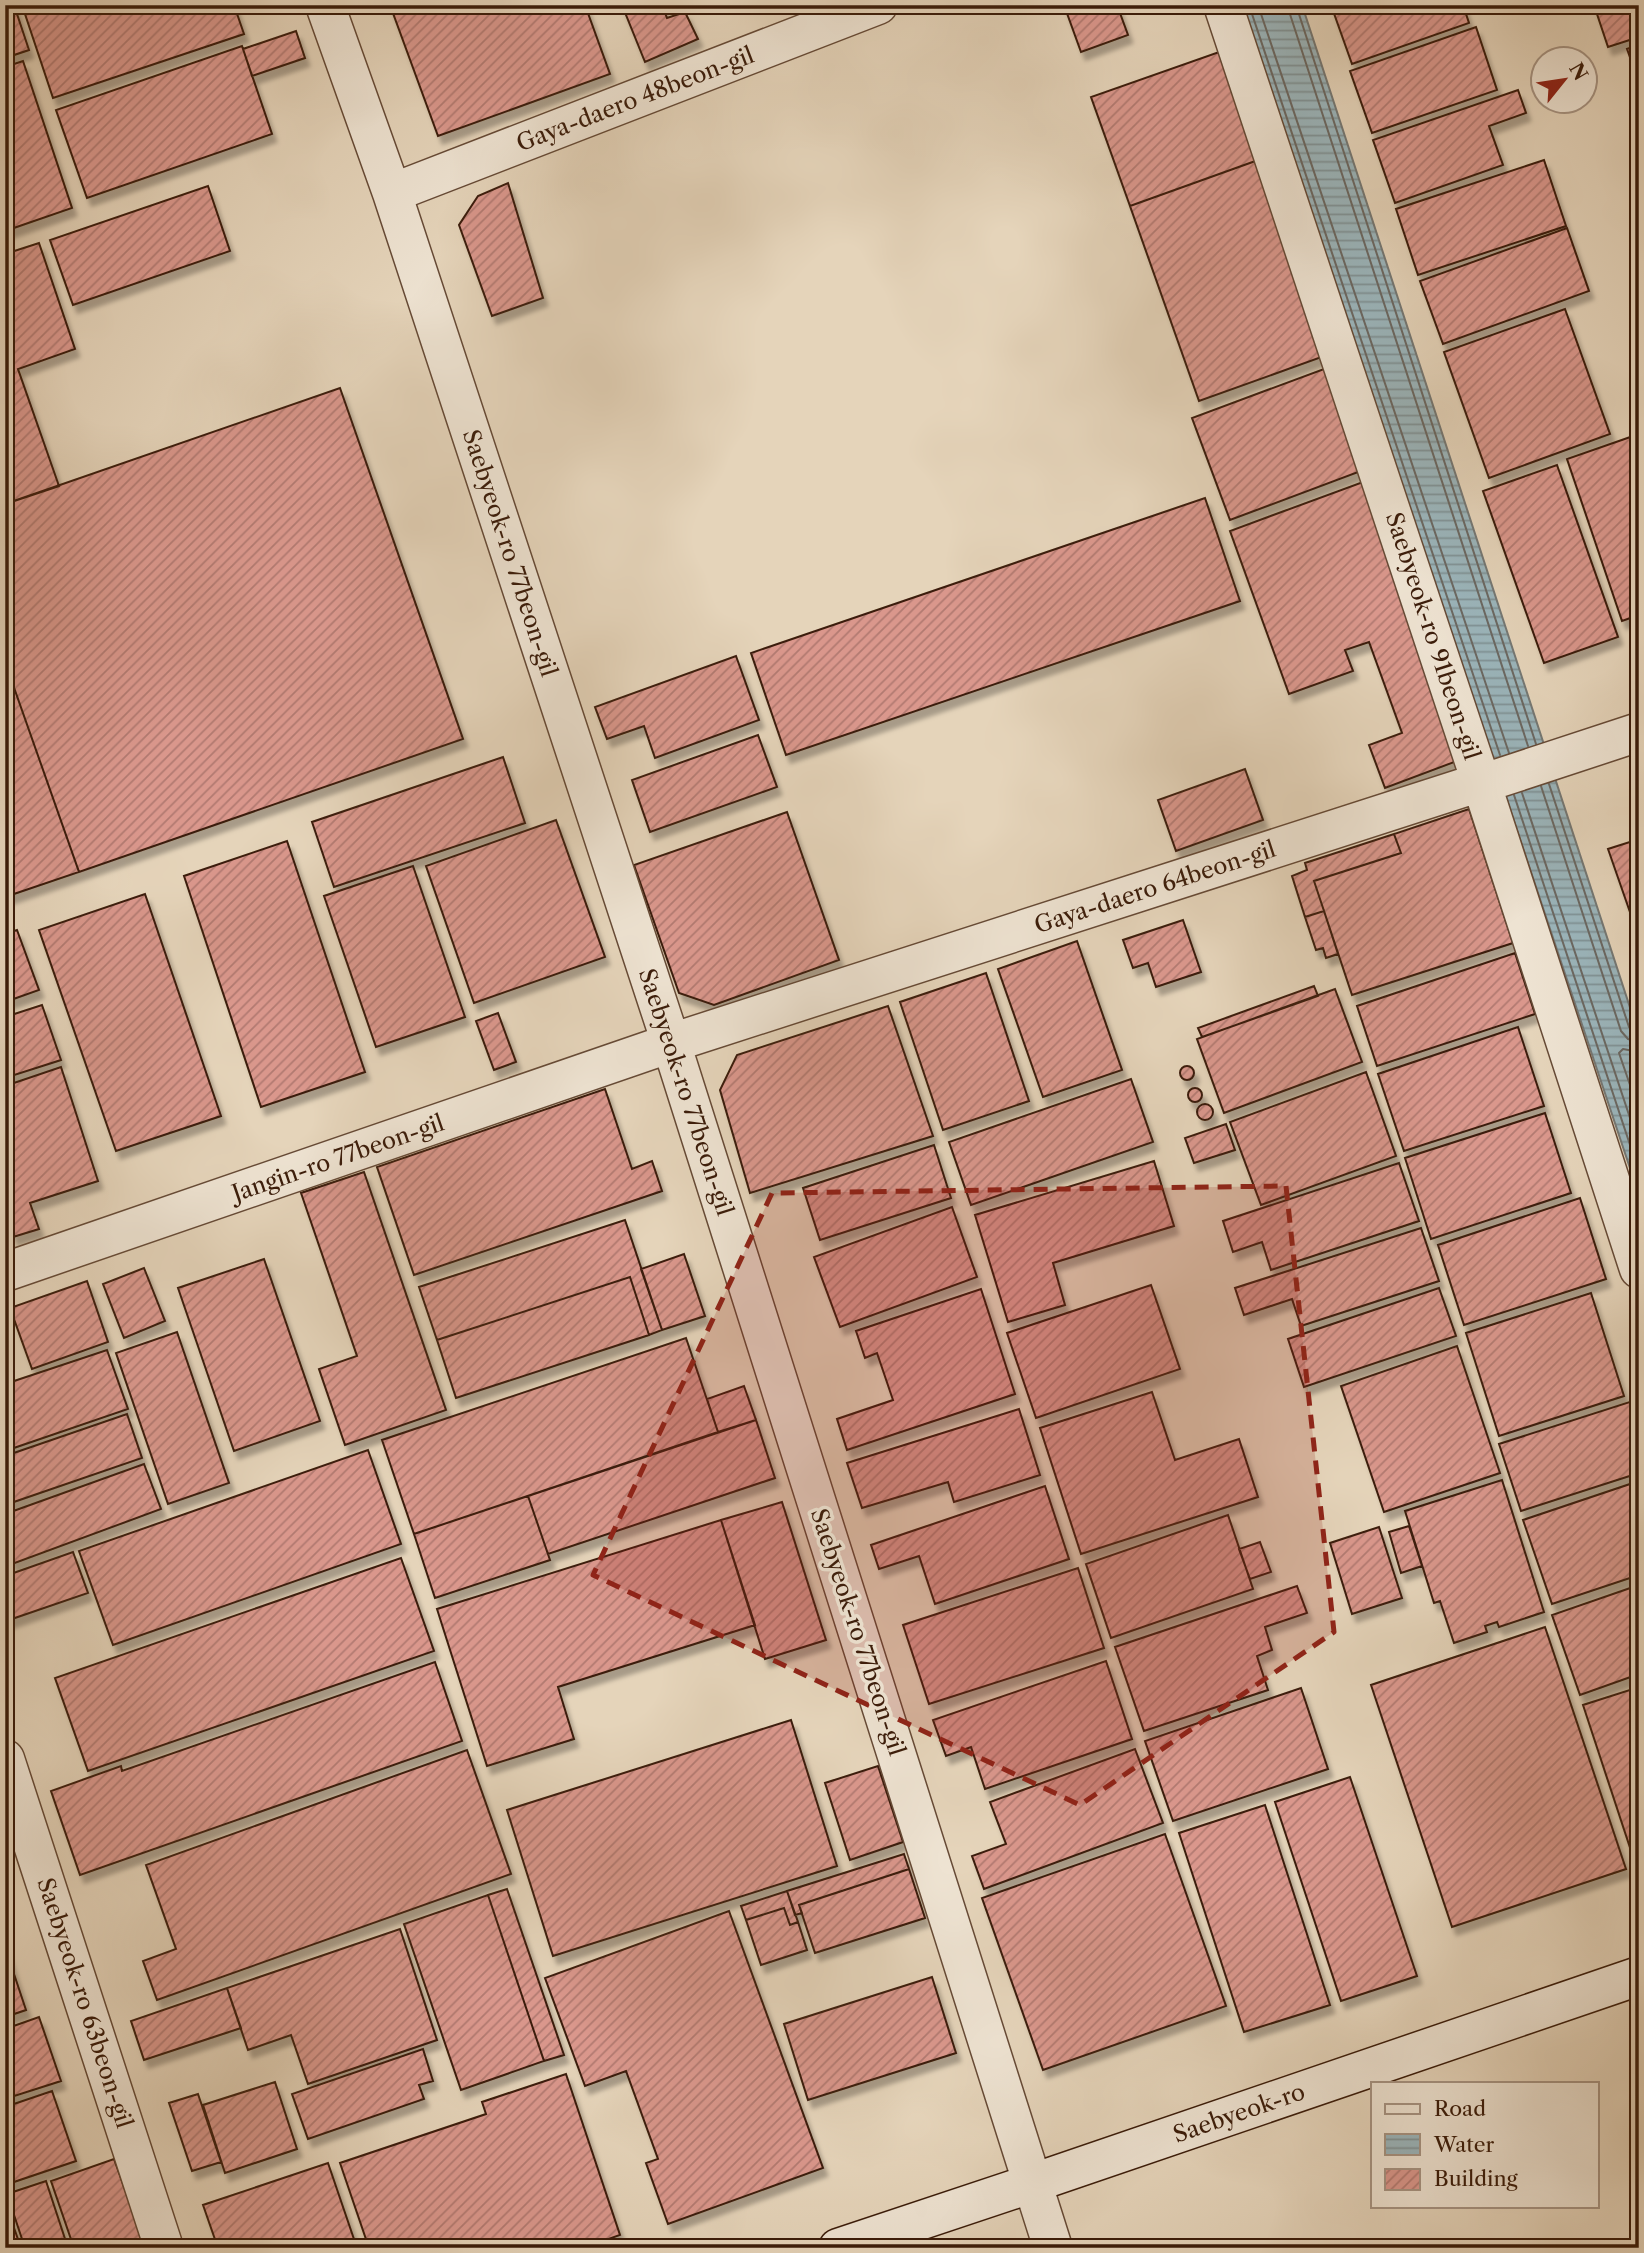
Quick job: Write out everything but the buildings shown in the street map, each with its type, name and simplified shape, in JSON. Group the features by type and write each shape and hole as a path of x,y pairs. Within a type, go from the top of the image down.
{"street":[{"name":"Saebyeok-ro 77beon-gil","path":"325,5 392,193 671,1043 1054,2248"},
{"name":"Gaya-daero 48beon-gil","path":"392,193 878,5"},
{"name":"Saebyeok-ro 91beon-gil","path":"1223,5 1486,782 1639,1269"},
{"name":"Gaya-daero 64beon-gil","path":"671,1043 1639,732"},
{"name":"Jangin-ro 77beon-gil","path":"5,1272 671,1043"},
{"name":"Saebyeok-ro 63beon-gil","path":"5,1759 164,2248"},
{"name":"Saebyeok-ro","path":"838,2248 1639,1976"}],"highlighted area":[{"path":"1286,1186 1334,1632 1080,1805 593,1575 772,1193"}],"water":[{"path":"1241,5 1302,5 1639,1035 1639,1195"}]}
